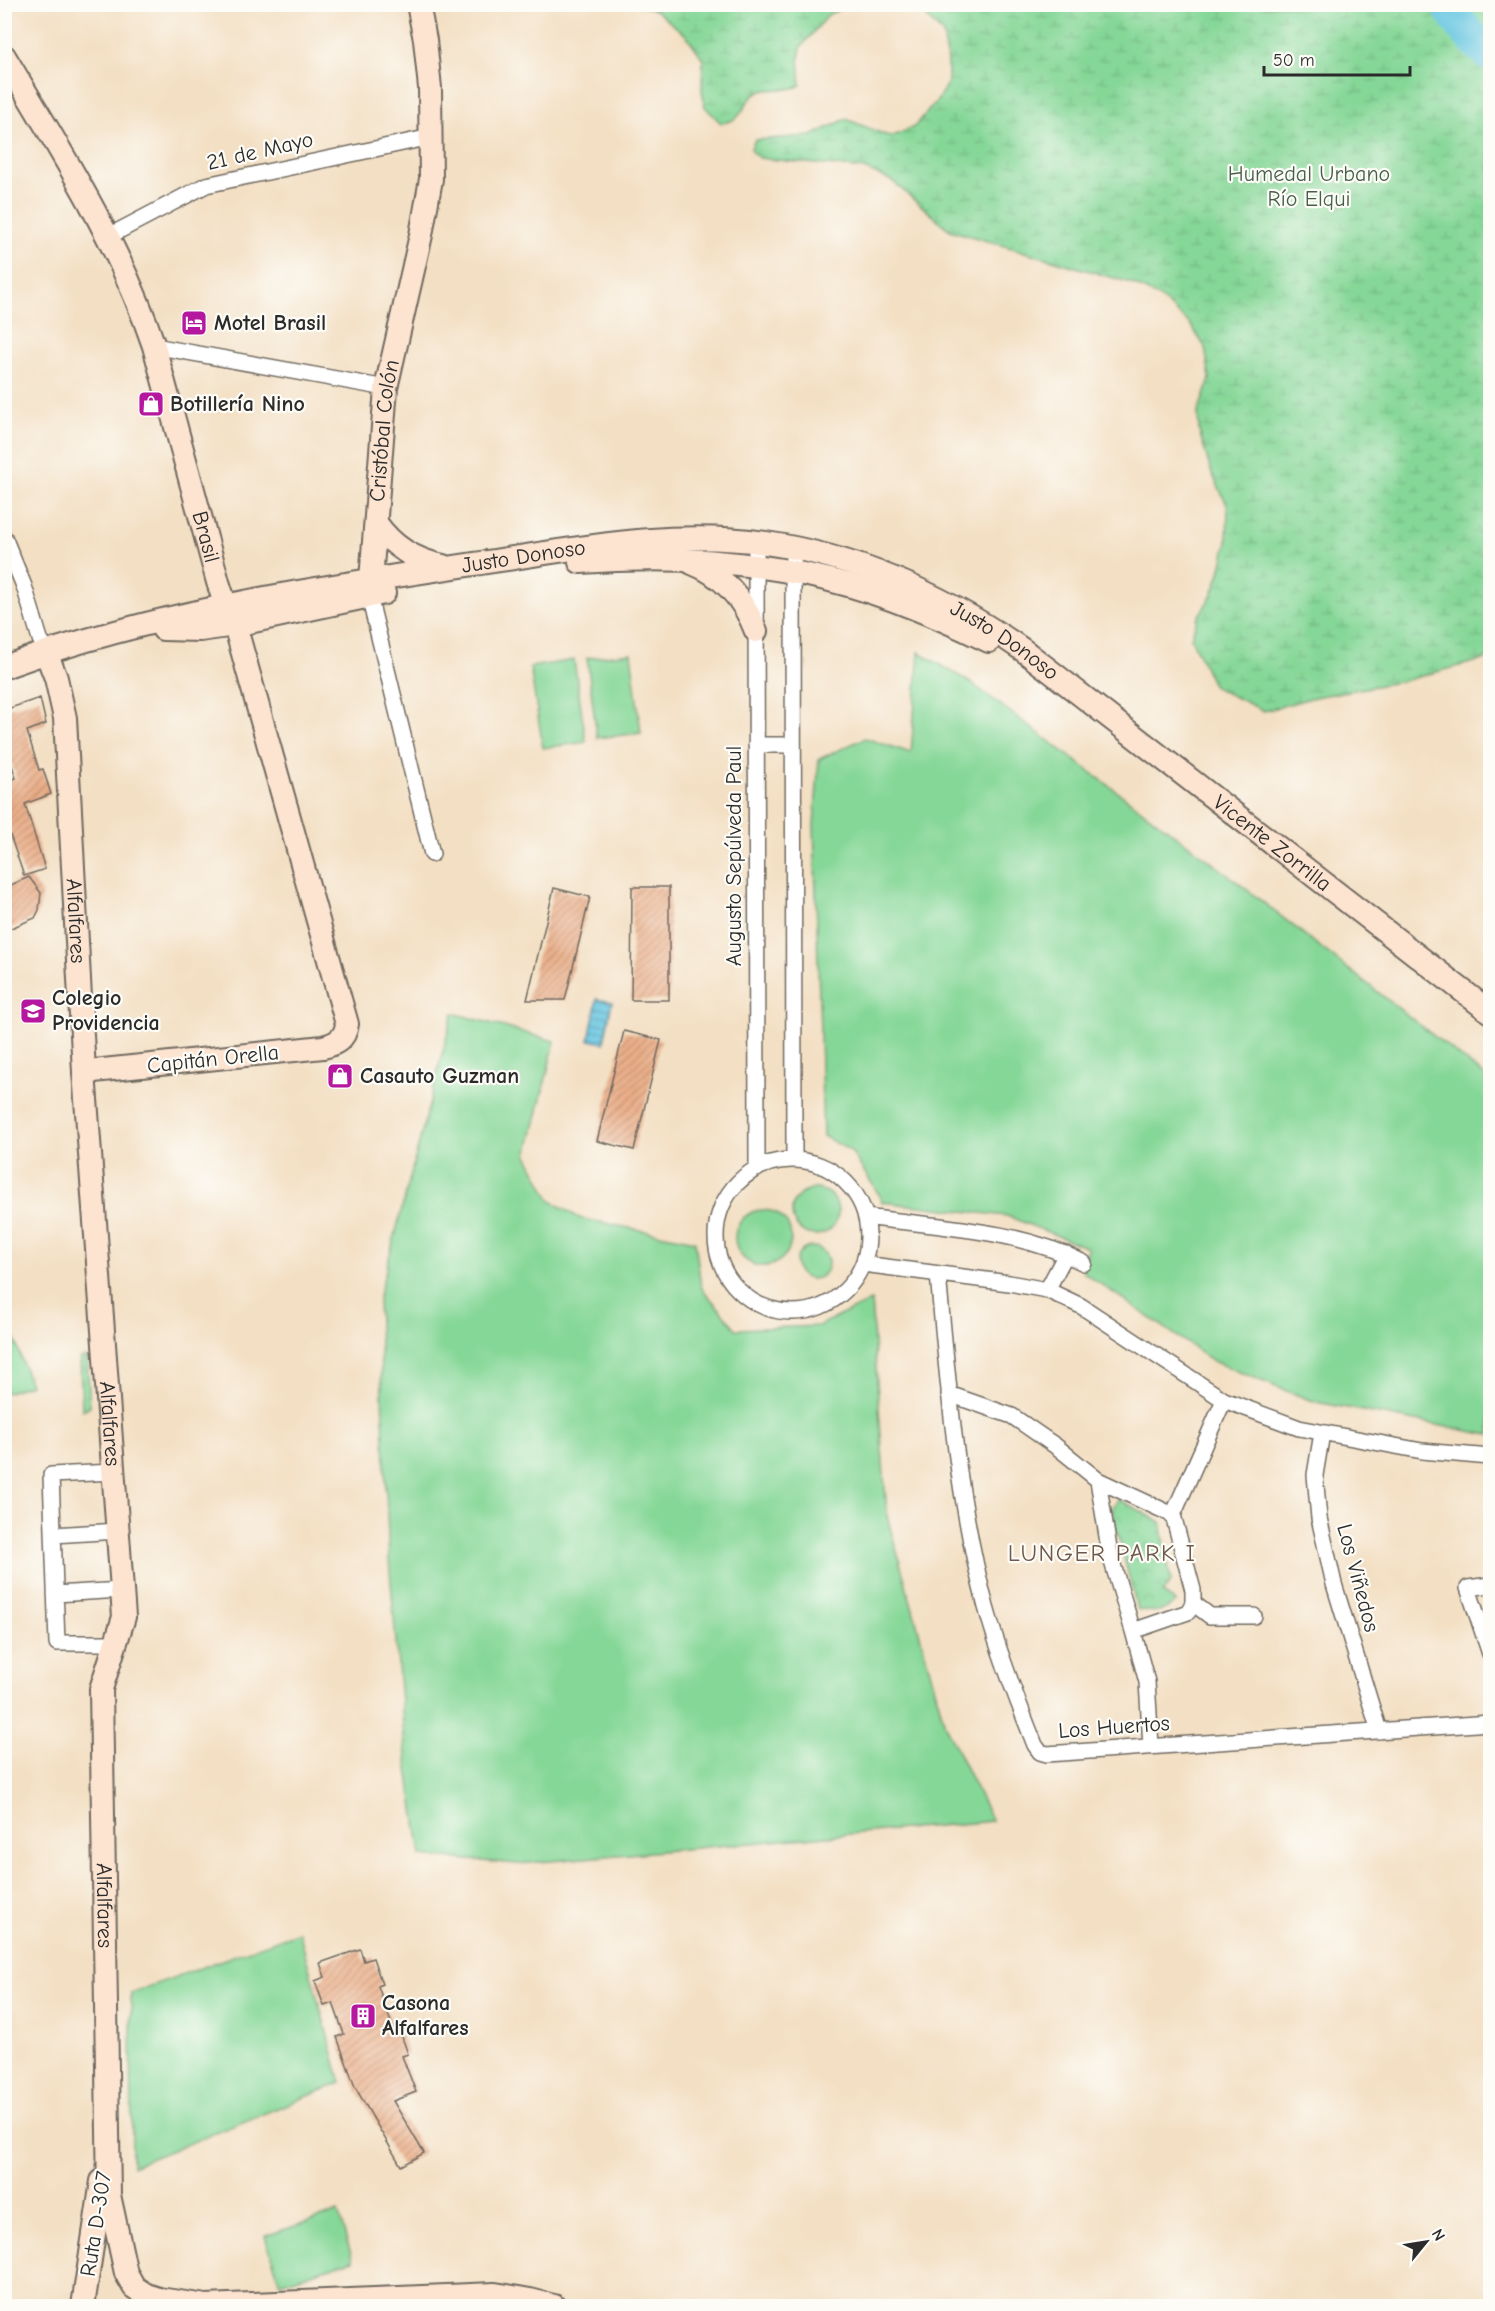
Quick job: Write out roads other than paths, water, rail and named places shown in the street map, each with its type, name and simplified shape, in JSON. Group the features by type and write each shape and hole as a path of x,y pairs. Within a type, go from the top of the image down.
{"street":[{"name":"Cristóbal Colón","path":"418,4 425,40 430,88 430,179 422,235 386,388 370,588 432,854"},
{"name":"Brasil","path":"4,56 109,236 134,290 154,346 347,1024 346,1032 341,1040"},
{"name":"21 de Mayo","path":"109,236 206,185 431,136"},
{"path":"154,346 386,388"},
{"path":"376,524 396,546 419,559 442,566 465,565"},
{"path":"4,537 24,586 46,652"},
{"name":"Justo Donoso","path":"4,667 124,628 200,630 230,616 370,588 465,565 624,542 690,538 756,542 847,561 921,589 990,627 1054,675"},
{"name":"Augusto Sepúlveda Paul","path":"756,542 757,1169"},
{"path":"793,548 794,1160"},
{"path":"679,559 706,570 726,584 744,605 756,631"},
{"name":"Justo Donoso","path":"370,588 606,560 679,559 756,567 793,573 850,587 933,616 1054,675"},
{"name":"Alfalfares","path":"46,652 56,678 65,718 84,1072 124,1617 100,1689 110,2195 126,2273 134,2287 146,2295 206,2306 495,2294 554,2307"},
{"name":"Vicente Zorrilla","path":"1054,675 1491,1012"},
{"path":"756,745 793,745"},
{"name":"Capitán Orella","path":"84,1072 323,1047 341,1040"},
{"path":"794,1160 820,1165 840,1177 856,1195 866,1216 868,1240 863,1264 852,1284 834,1300 812,1309 789,1312 763,1308 741,1292 725,1271 717,1246 718,1219 728,1195 745,1176 768,1163 794,1160"},
{"path":"866,1216 1034,1243 1084,1263"},
{"path":"1047,1290 1066,1254"},
{"path":"863,1264 1047,1290 1081,1306 1224,1400 1299,1428 1322,1433 1422,1451 1491,1457"},
{"name":"Los Huertos","path":"938,1274 959,1476 986,1606 1007,1675 1035,1745 1040,1752 1047,1754 1491,1723"},
{"path":"949,1394 1012,1416 1057,1447 1098,1480 1173,1515"},
{"path":"1133,1630 1188,1612 1193,1603 1193,1590 1173,1515 1224,1400"},
{"name":"Los Viñedos","path":"1322,1433 1315,1475 1319,1518 1334,1584 1379,1731"},
{"path":"114,1472 51,1475 57,1643 116,1642"},
{"path":"1098,1480 1110,1555 1147,1682 1151,1746"},
{"path":"53,1534 118,1531"},
{"path":"1491,1585 1468,1588 1491,1654"},
{"path":"55,1594 122,1590"},
{"path":"1193,1603 1210,1616 1254,1616"},
{"name":"Ruta D-307","path":"83,2307 109,2141"}],"water":[{"path":"597,999 612,1002 604,1043 589,1040"}],"waterway":[{"path":"1447,4 1466,31 1490,54"}],"place":[{"name":"Motel Brasil","path":"194,323"},
{"name":"Botillería Nino","path":"151,404"},
{"name":"Colegio Providencia","path":"33,1011"},
{"name":"Casauto Guzman","path":"340,1076"},
{"name":"Casona Alfalfares","path":"363,2016"}],"district":[{"name":"LUNGER PARK I","path":"1102,1553"}],"park label":[{"name":"Humedal Urbano Río Elqui","path":"1309,186"}]}
